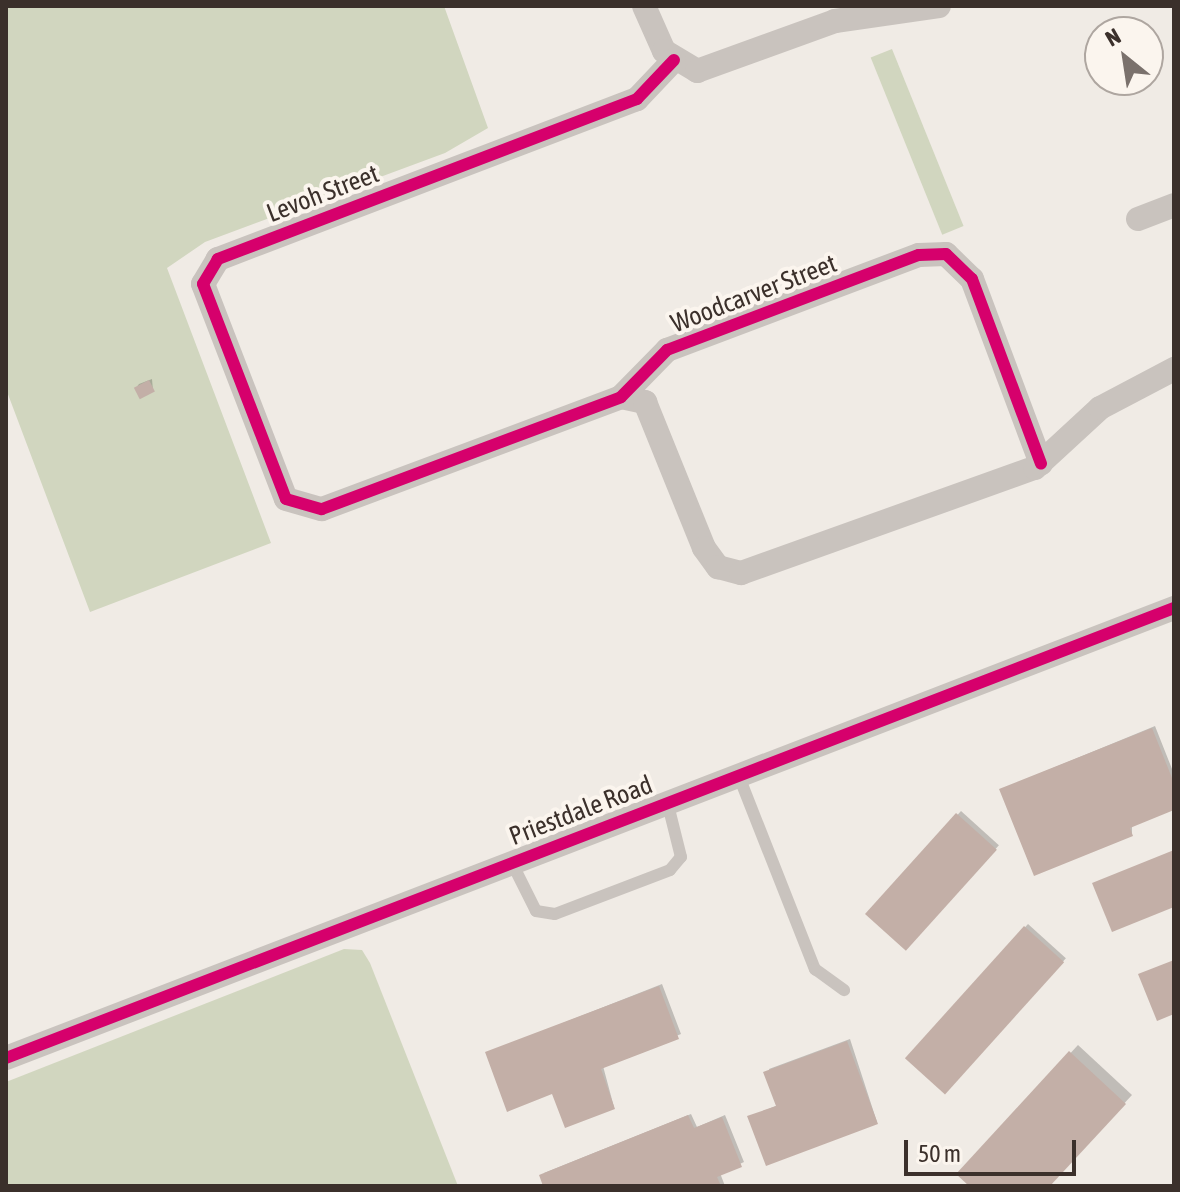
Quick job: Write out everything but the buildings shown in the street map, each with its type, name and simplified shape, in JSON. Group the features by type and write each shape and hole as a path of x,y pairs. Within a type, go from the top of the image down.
{"street":[{"path":"644,6 674,60 712,70 835,21 939,6"},
{"name":"Levoh Street","path":"286,499 203,284 218,259 637,99 674,60"},
{"path":"1138,219 1174,205"},
{"name":"Woodcarver Street","path":"286,499 322,509 621,397 667,350 919,255 946,254 972,279 1041,464"},
{"path":"621,397 645,402 704,548 718,567 741,573 1041,464 1100,408 1174,369"},
{"name":"Priestdale Road","path":"6,1058 1174,608"}],"lane":[{"path":"738,774 815,969 844,990"},
{"path":"511,861 536,911 555,914 655,875 681,857 667,801"}],"green space":[{"path":"6,6 444,6 488,128 445,153 205,242 167,268 271,543 90,612 6,389"},
{"path":"892,49 964,226 942,235 871,58"},
{"path":"344,949 362,950 370,963 458,1186 6,1186 6,1082"}],"cycle path":[{"path":"674,60 637,99 218,259 203,284 286,499 322,509 621,397 667,350 919,255 946,254 972,279 1041,464"},
{"path":"6,1058 1174,608"}]}
